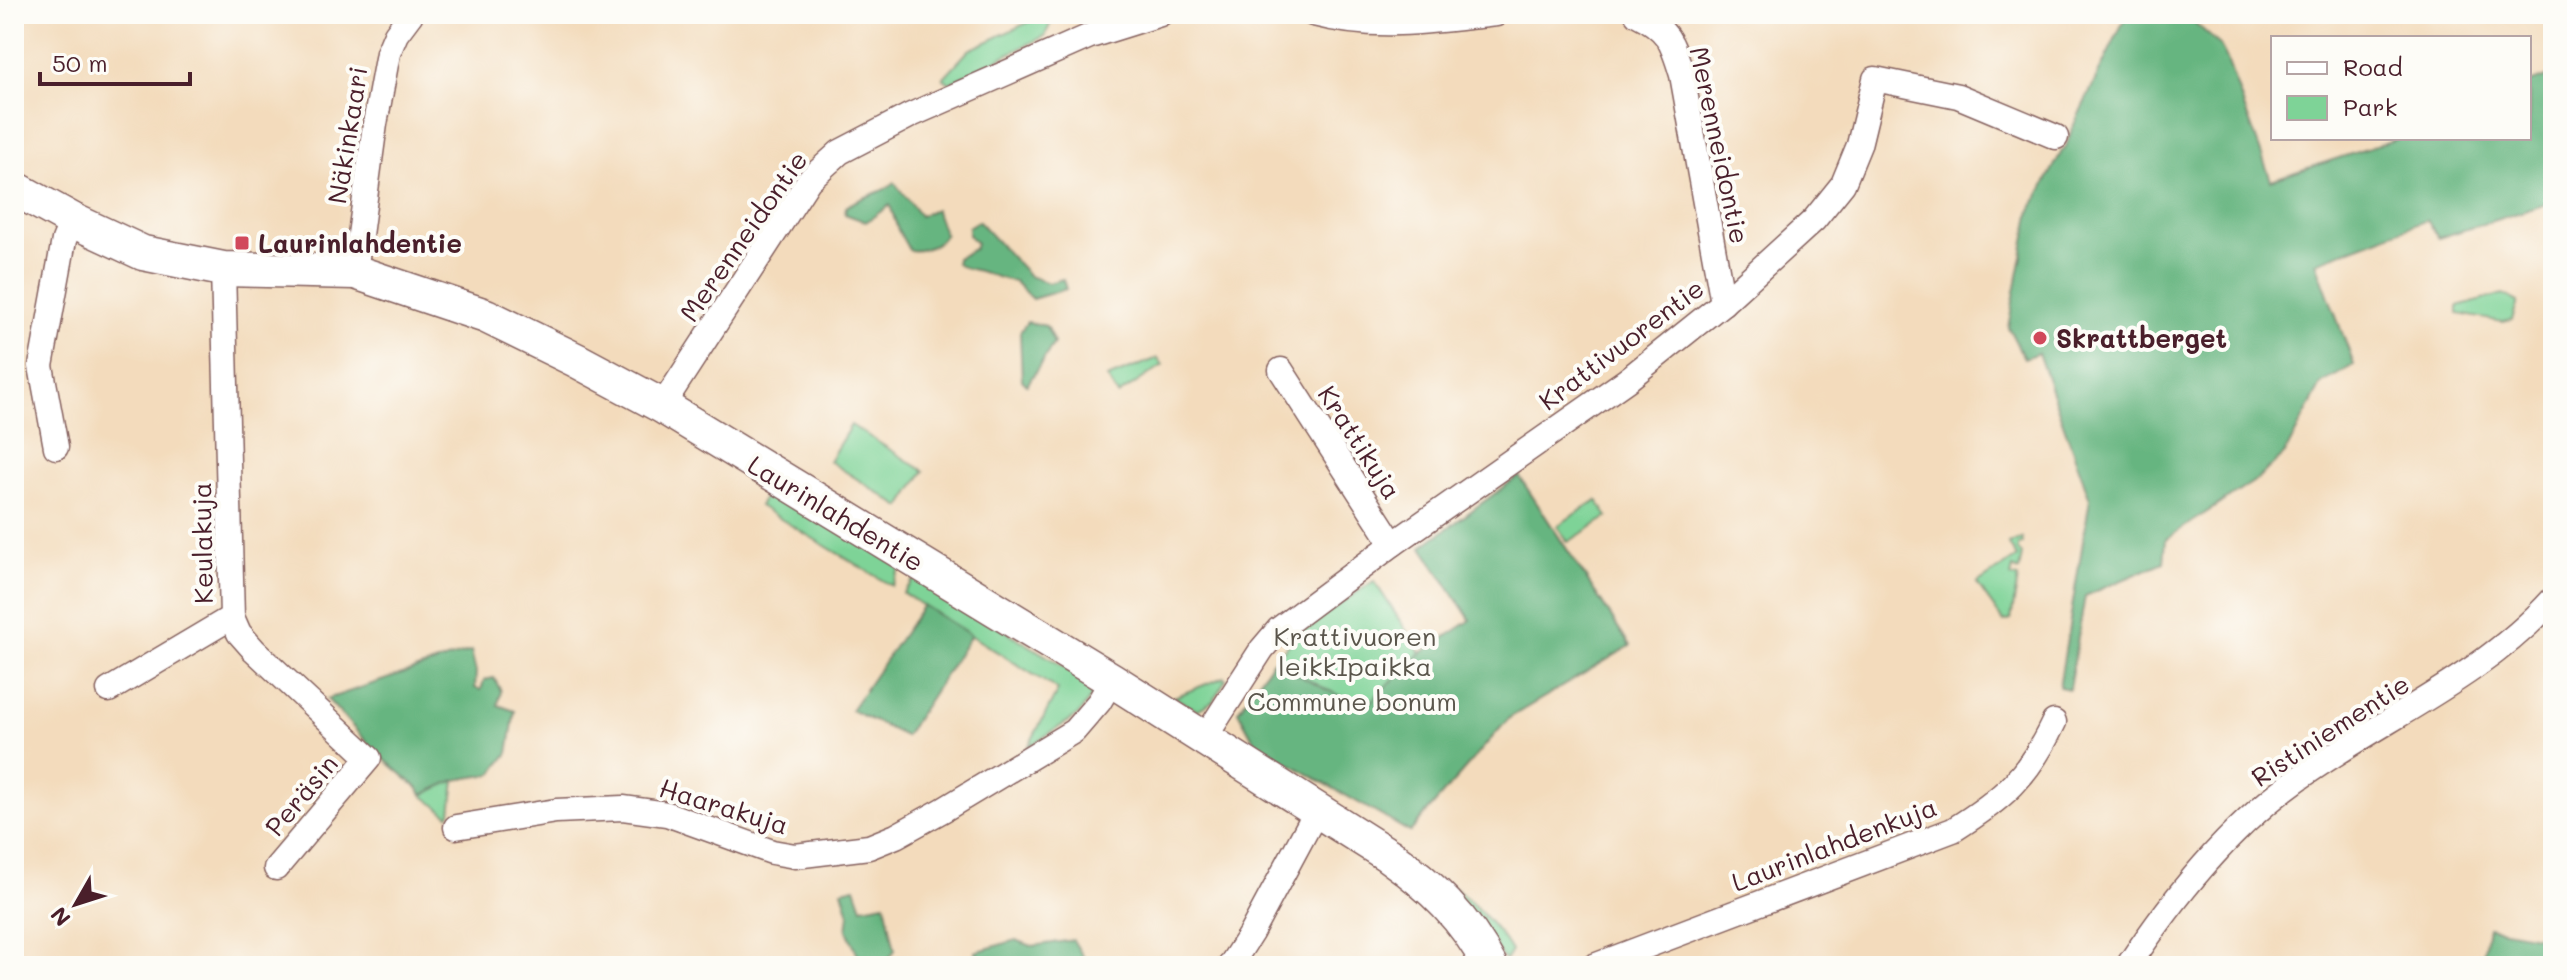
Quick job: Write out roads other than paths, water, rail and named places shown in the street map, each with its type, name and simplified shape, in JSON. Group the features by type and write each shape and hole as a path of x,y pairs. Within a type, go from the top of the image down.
{"street":[{"name":"Näkinkaari","path":"355,272 388,53 396,34 411,14"},
{"name":"Merenneidontie","path":"662,406 809,180 825,163 911,115 1090,36 1160,14"},
{"path":"1313,14 1359,23 1395,25 1496,14"},
{"name":"Merenneidontie","path":"1637,14 1657,26 1672,43 1682,75 1723,303"},
{"name":"Krattivuorentie","path":"1204,739 1262,649 1279,629 1393,544 1627,380 1723,303 1820,215 1843,184 1859,145 1875,79 1958,96 2056,137"},
{"name":"Laurinlahdentie","path":"14,188 72,220 143,253 223,269 355,272 486,316 589,366 662,406 1112,680 1408,869 1456,913 1490,966"},
{"path":"56,447 41,366 64,240 72,220"},
{"name":"Keulakuja","path":"223,269 232,617 239,633 254,650 369,758"},
{"name":"Krattikuja","path":"1281,370 1393,544"},
{"name":"Ristiniementie","path":"2128,966 2207,861 2249,819 2294,782 2472,671 2523,629 2553,599"},
{"path":"109,690 232,617"},
{"name":"Haarakuja","path":"456,827 586,808 623,808 667,814 772,852 795,856 869,847 920,823 1074,731 1099,702 1112,680"},
{"name":"Laurinlahdenkuja","path":"1594,966 1953,830 2003,795 2023,775 2040,752 2054,722"},
{"name":"Peräsin","path":"276,868 369,758"},
{"path":"1230,966 1317,810"}],"place":[{"name":"Laurinlahdentie","path":"242,243"},
{"name":"Skrattberget","path":"2040,338"}],"park label":[{"name":"Krattivuoren leikkIpaikka","path":"1355,651"},
{"name":"Commune bonum","path":"1352,701"}]}
